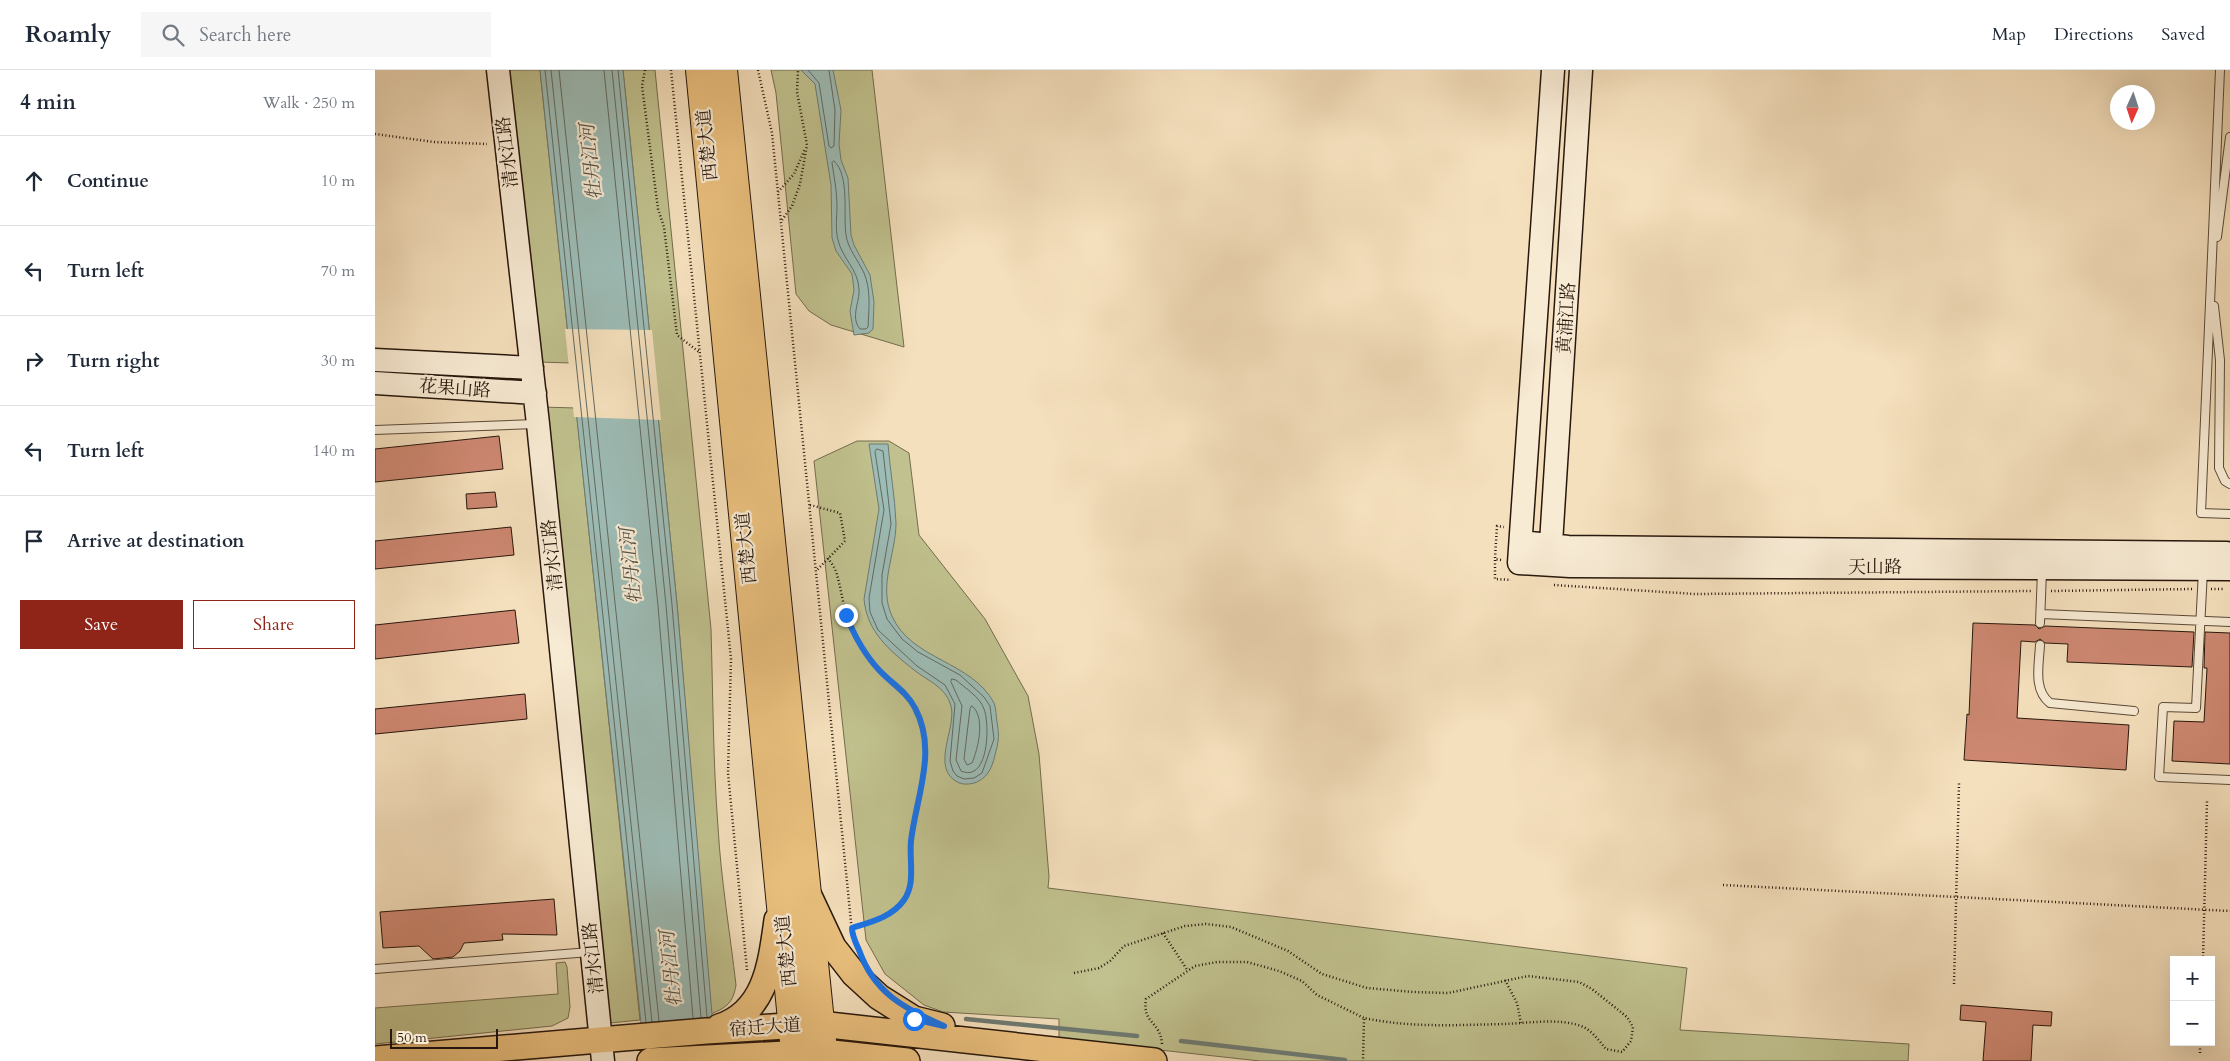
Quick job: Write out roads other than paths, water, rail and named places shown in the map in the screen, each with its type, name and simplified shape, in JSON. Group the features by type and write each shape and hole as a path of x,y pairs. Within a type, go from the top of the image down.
{"highway":[{"name":"西楚大道","path":"700,70 796,1057"},
{"name":"西楚大道","path":"723,70 823,1056"}],"main road":[{"path":"806,889 833,947 854,974 879,997 914,1019 1025,1047"},
{"path":"706,1031 731,1023 742,1016 758,995 771,958 780,895"},
{"name":"宿迁大道","path":"375,1060 605,1047 706,1031 820,1024 1025,1047 1158,1056"},
{"name":"宿迁大道","path":"650,1061 741,1056 823,1056 907,1061"},
{"path":"686,1058 712,1061"}],"street":[{"name":"清水江路","path":"498,70 539,424 592,952 605,1047"},
{"name":"黄浦江路","path":"1518,562 1553,70"},
{"name":"黄浦江路","path":"1551,565 1581,70"},
{"name":"花果山路","path":"375,360 532,368"},
{"name":"花果山路","path":"375,383 535,393"},
{"name":"天山路","path":"2203,570 2230,553"},
{"name":"天山路","path":"1518,562 1551,565 2042,560 2203,570 2230,569"}],"lane":[{"path":"2220,70 2201,513 2230,514"},
{"path":"2230,137 2211,280 2220,360 2219,468 2225,481 2230,484"},
{"path":"375,430 539,424"},
{"path":"2040,623 2042,560"},
{"path":"2203,570 2196,708 2163,707 2159,776 2230,780"},
{"path":"2041,614 2230,622"},
{"path":"2040,645 2039,690 2043,698 2050,703 2134,711"},
{"path":"375,969 592,952"}],"water":[{"name":"牡丹江河","path":"540,70 623,70 677,604 716,1061 645,1061"},
{"path":"801,70 833,70 841,110 839,144 841,160 848,178 851,235 854,245 870,275 874,302 873,329 869,333 854,335 850,311 854,290 852,274 836,251 832,238 831,185 815,84"},
{"path":"869,444 888,444 896,523 887,582 888,605 892,616 901,631 913,642 971,678 984,689 995,705 998,743 995,756 988,773 975,783 959,783 950,777 946,768 946,748 952,715 949,699 941,689 905,663 888,647 875,631 866,611 864,599 879,509"}],"waterway":[{"path":"966,1019 1137,1036"},
{"path":"1181,1041 1345,1060"}]}
